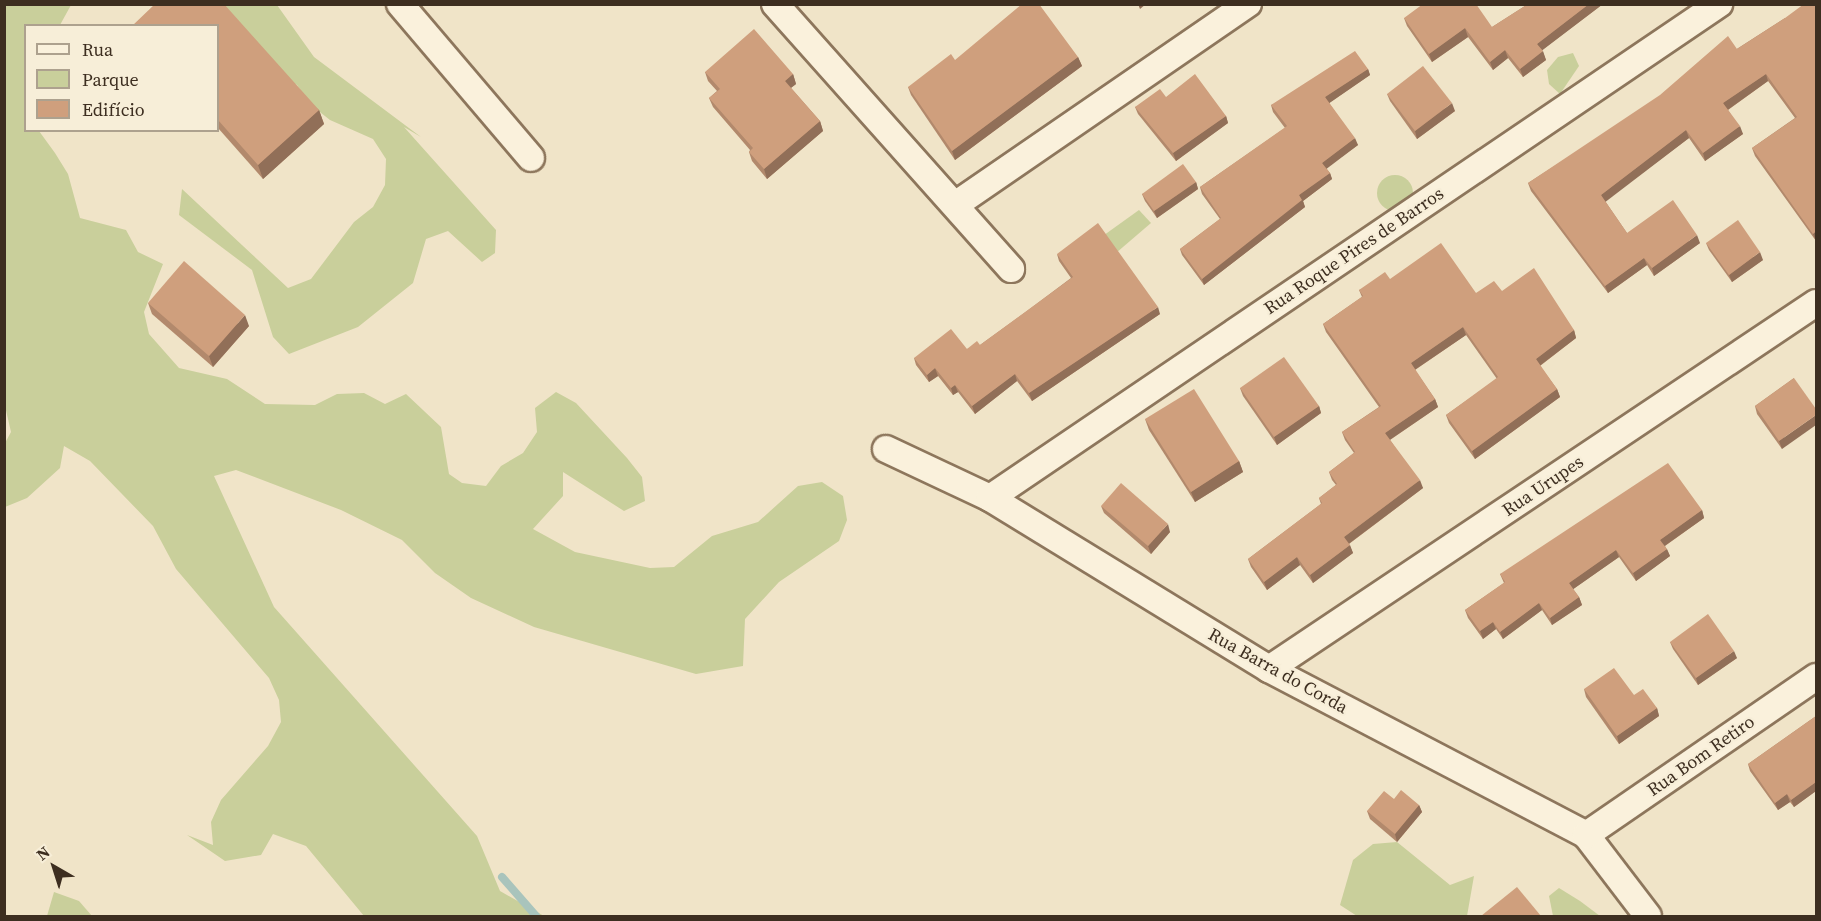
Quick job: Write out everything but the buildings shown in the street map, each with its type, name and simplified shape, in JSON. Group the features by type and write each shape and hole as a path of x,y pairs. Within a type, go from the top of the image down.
{"street":[{"path":"400,4 531,158"},
{"path":"775,4 958,203 1011,269"},
{"path":"958,203 1248,4"},
{"name":"Rua Roque Pires de Barros","path":"990,498 1719,4"},
{"name":"Rua Urupes","path":"1269,669 1816,303"},
{"name":"Rua Barra do Corda","path":"886,448 990,498 1269,669 1586,835 1648,916"},
{"name":"Rua Bom Retiro","path":"1586,835 1816,676"}],"green space":[{"path":"5,5 71,5 61,24 24,24 24,132 40,132 55,153 68,174 80,218 126,230 138,252 163,264 144,312 149,334 179,368 227,379 265,404 315,405 337,394 364,393 385,404 406,394 441,427 449,474 462,483 486,486 501,466 523,453 537,432 535,408 556,392 576,403 627,458 642,477 645,501 624,511 563,472 563,496 533,529 575,552 650,568 674,567 712,536 758,522 798,486 822,482 843,496 847,520 839,541 779,582 745,619 743,666 696,674 534,627 471,598 435,573 402,540 341,510 236,470 214,476 274,607 477,836 500,891 544,916 364,916 306,846 273,834 261,855 225,861 187,835 213,845 211,822 221,800 268,746 281,722 279,700 269,678 176,569 153,526 90,461 64,446 60,468 27,498 5,507 5,443 11,432 5,406"},
{"path":"206,5 277,5 314,57 421,137 404,127 496,230 495,253 482,262 448,231 426,239 413,283 358,327 289,354 273,337 252,270 179,215 182,189 288,288 311,279 354,222 373,207 385,185 386,159 373,139 330,120 311,105 297,85 277,73"},
{"path":"1573,53 1579,66 1560,94 1549,84 1547,70 1558,57"},
{"path":"1395,175 1408,180 1413,193 1408,206 1395,211 1382,206 1377,193 1382,180"},
{"path":"1139,210 1151,223 1116,253 1100,238"},
{"path":"1397,842 1450,885 1474,876 1467,916 1357,916 1340,905 1353,860 1373,844"},
{"path":"1559,888 1600,916 1553,916 1549,896"},
{"path":"54,892 79,901 92,916 47,916"}],"waterway":[{"path":"502,877 536,916"}]}
